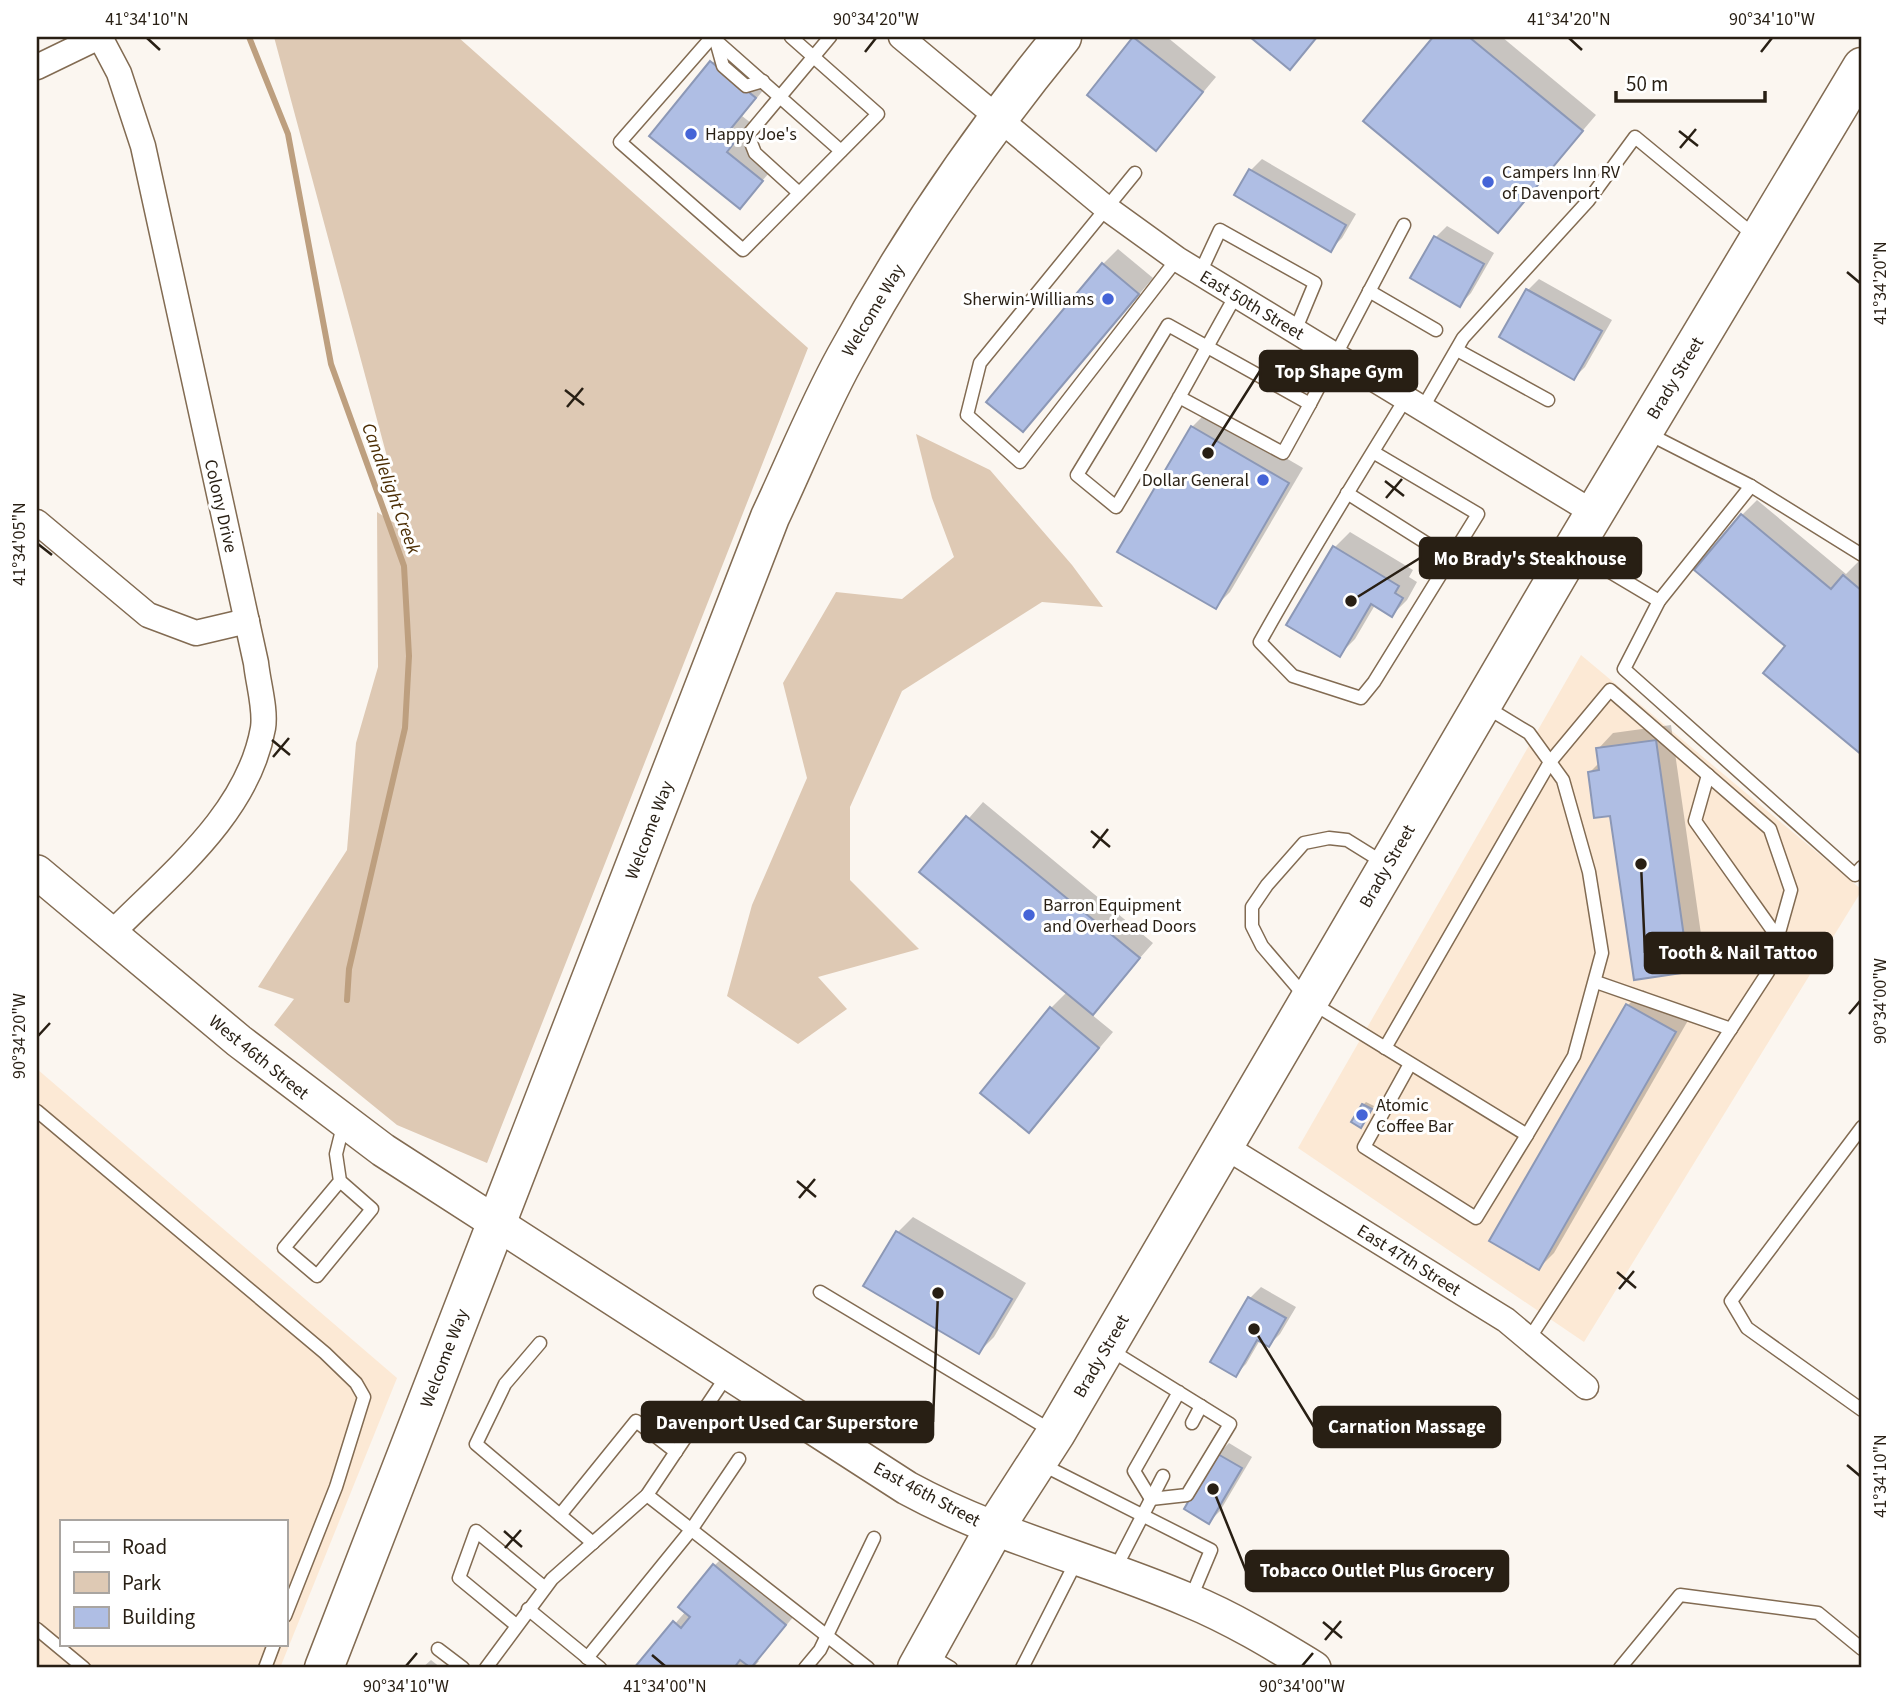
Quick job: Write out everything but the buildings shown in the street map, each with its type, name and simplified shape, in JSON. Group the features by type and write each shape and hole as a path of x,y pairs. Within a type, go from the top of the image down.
{"highway":[{"name":"Welcome Way","path":"324,1668 771,517 844,359 924,225 998,116 1062,37"},
{"name":"Brady Street","path":"931,1663 994,1530 1047,1448 1594,513 1862,67"}],"street":[{"path":"37,68 100,37"},
{"name":"Colony Drive","path":"100,37 119,73 143,146 256,663 263,726 245,780 214,830 111,934"},
{"name":"East 50th Street","path":"901,37 1105,206 1177,259 1594,513"},
{"path":"37,522 148,615 196,634 247,621"},
{"name":"West 46th Street","path":"37,872 239,1041 344,1122 496,1223"},
{"name":"East 47th Street","path":"1224,1146 1506,1320 1586,1387"},
{"name":"East 46th Street","path":"496,1223 906,1488 994,1530 1189,1600 1261,1636 1314,1668"}],"lane":[{"path":"791,37 878,114 743,250 620,142 713,38 841,151"},
{"path":"799,193 755,153 748,135 830,37"},
{"path":"1373,452 1478,513 1374,682 1361,698 1293,676 1260,642 1373,452 1457,350 1588,201 1635,137 1758,238"},
{"path":"1135,173 1105,206 980,363 967,415 1020,462 1177,259"},
{"path":"1179,397 1283,453 1404,225"},
{"path":"1200,273 1220,230 1315,283 1295,331"},
{"path":"1369,291 1436,330"},
{"path":"1236,295 1207,346 1179,397 1116,507 1077,475 1168,325 1207,346 1310,404"},
{"path":"1457,350 1548,400"},
{"path":"1643,432 1751,486 1862,555"},
{"path":"1751,486 1659,601 1624,670 1855,875 1862,867"},
{"path":"1347,494 1450,558"},
{"path":"1573,549 1659,601"},
{"path":"1385,1048 1550,762 1610,691 1770,829 1791,890 1768,972 1529,1339"},
{"path":"1410,1064 1364,1147 1476,1218 1574,1056 1602,953 1589,872 1563,780 1529,733 1482,705"},
{"path":"1708,775 1695,821 1778,938"},
{"path":"1388,866 1347,840 1329,838 1304,843 1266,884 1252,907 1252,926 1262,946 1308,1001 1527,1135"},
{"path":"1596,982 1731,1029"},
{"path":"37,1111 325,1353 356,1383 364,1397 337,1487 287,1611"},
{"path":"340,1181 284,1248 317,1276 372,1209 340,1181 336,1154 344,1122"},
{"path":"1862,1127 1731,1301 1747,1328 1862,1410"},
{"path":"820,1292 1142,1515 1210,1550 1189,1600"},
{"path":"540,1343 505,1384 476,1444 593,1543"},
{"path":"1106,1347 1230,1424 1187,1495 1151,1499"},
{"path":"486,1668 545,1588 647,1495 728,1373"},
{"path":"1151,1499 1135,1471 1179,1392"},
{"path":"1192,1423 1201,1406"},
{"path":"560,1515 636,1421 676,1452"},
{"path":"587,1658 691,1530 739,1459"},
{"path":"1113,1572 1163,1476"},
{"path":"647,1495 868,1668"},
{"path":"516,1625 459,1577 476,1531 545,1588"},
{"path":"805,1668 820,1650 874,1538"},
{"path":"1022,1668 1078,1559"},
{"path":"1620,1668 1680,1595 1818,1612 1862,1649"},
{"path":"528,1609 600,1668"},
{"path":"37,1629 84,1668"},
{"path":"265,1668 273,1646"},
{"path":"438,1649 463,1668"}],"shaded area":[{"path":"1581,655 1862,890 1584,1342 1298,1148"},
{"path":"37,1069 397,1378 280,1668 37,1668"}],"green space":[{"path":"274,37 458,37 808,348 487,1163 397,1125 274,1025 294,999 258,987 347,850 356,743 378,667 377,512 407,531"},
{"path":"916,434 990,470 1072,565 1103,607 1042,602 902,691 850,807 850,880 919,949 818,977 847,1009 798,1044 727,996 752,905 807,778 783,683 836,592 902,599 954,557 932,498"}],"waterway":[{"name":"Candlelight Creek","path":"249,37 288,134 331,364 404,566 409,656 405,728 349,969 347,1000"}],"place":[{"name":"Happy Joe's","path":"691,134"},
{"name":"Campers Inn RV of Davenport","path":"1488,182"},
{"name":"Sherwin-Williams","path":"1108,299"},
{"name":"Top Shape Gym","path":"1208,453"},
{"name":"Dollar General","path":"1263,480"},
{"name":"Mo Brady's Steakhouse","path":"1351,601"},
{"name":"Tooth & Nail Tattoo","path":"1641,864"},
{"name":"Barron Equipment and Overhead Doors","path":"1029,915"},
{"name":"Atomic Coffee Bar","path":"1362,1115"},
{"name":"Davenport Used Car Superstore","path":"938,1293"},
{"name":"Carnation Massage","path":"1254,1329"},
{"name":"Tobacco Outlet Plus Grocery","path":"1213,1489"}]}
